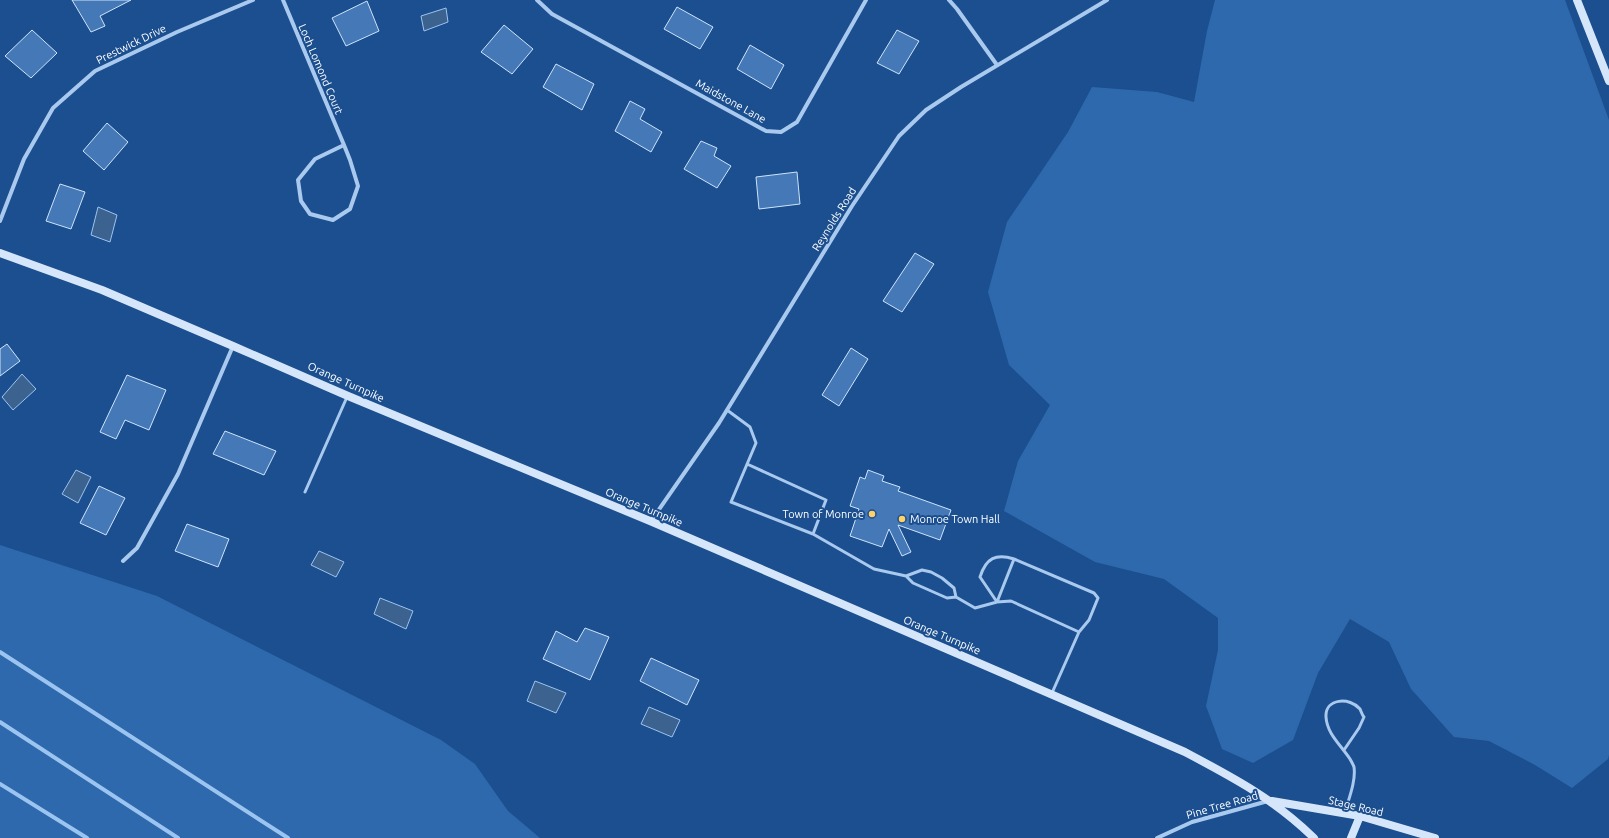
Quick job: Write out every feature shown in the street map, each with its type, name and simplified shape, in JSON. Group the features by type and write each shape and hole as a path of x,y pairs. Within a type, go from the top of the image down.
{"main road":[{"path":"1578,0 1609,81"},
{"name":"Orange Turnpike","path":"0,254 102,290 348,396 650,522 1185,752 1238,780 1271,801"},
{"path":"1271,801 1314,838"},
{"name":"Stage Road","path":"1271,801 1360,816 1435,838"},
{"path":"1351,838 1360,816"}],"street":[{"name":"Prestwick Drive","path":"0,221 24,159 46,120 53,108 77,86 95,71 177,32 253,0"},
{"name":"Loch Lomond Court","path":"282,0 344,145 358,186 350,209 333,220 310,214 301,201 298,180 315,159 344,145"},
{"name":"Maidstone Lane","path":"537,0 552,14 760,128 766,131 781,132 797,122 866,0"},
{"path":"948,0 957,9 996,65"},
{"name":"Reynolds Road","path":"650,522 727,410 852,206 899,136 926,110 996,65 1107,0"},
{"path":"123,561 137,548 178,474 233,346"},
{"name":"Pine Tree Road","path":"1157,838 1192,822 1271,801"}],"lane":[{"path":"305,492 348,396"},
{"path":"727,410 750,427 756,443 731,502 813,534 874,569 906,576 913,583 947,598 956,597 975,608 997,602 1011,601 1079,632"},
{"path":"747,464 826,500 813,534"},
{"path":"997,602 980,577 982,570 990,560 996,556 1006,556 1014,559 1094,593 1098,598 1089,620 1079,632 1051,695"},
{"path":"997,602 1014,559"},
{"path":"906,576 922,570 931,572 942,578 954,588 956,597"},
{"path":"1344,750 1359,728 1364,717 1360,709 1352,703 1339,700 1331,704 1326,714 1326,723 1354,766 1354,778 1345,814"}],"shaded area":[{"path":"1215,0 1565,0 1609,120 1609,755 1608,759 1572,788 1535,765 1489,741 1454,737 1411,689 1389,642 1350,619 1318,673 1293,740 1253,763 1222,749 1206,706 1218,650 1218,618 1164,579 1095,562 1004,511 1018,461 1050,405 1009,365 988,292 1007,222 1068,132 1092,87 1157,92 1194,102 1207,31"},
{"path":"446,8 448,22 424,31 421,16"},
{"path":"98,207 117,215 110,242 91,235"},
{"path":"22,374 36,389 13,410 2,397"},
{"path":"76,470 91,477 78,503 62,494"},
{"path":"0,545 157,596 441,740 475,764 508,811 540,838 0,838"},
{"path":"319,551 344,562 336,577 311,565"},
{"path":"380,598 413,611 406,629 374,614"},
{"path":"535,681 566,693 556,713 527,701"},
{"path":"649,707 680,720 672,737 641,724"}],"building":[{"path":"72,0 131,0 100,16 105,26 91,32"},
{"path":"367,1 379,31 346,46 332,18"},
{"path":"677,7 713,27 700,49 664,29"},
{"path":"504,25 533,49 512,74 481,52"},
{"path":"32,30 57,53 31,78 5,56"},
{"path":"897,30 919,41 899,74 877,63"},
{"path":"750,45 784,65 771,89 737,69"},
{"path":"556,64 594,84 582,110 543,87"},
{"path":"630,101 645,109 640,119 662,132 651,152 615,131"},
{"path":"107,123 128,142 104,170 83,151"},
{"path":"701,141 717,148 714,156 731,166 717,188 684,169"},
{"path":"797,172 800,204 759,209 756,177"},
{"path":"60,184 85,192 71,229 46,221"},
{"path":"915,253 934,264 902,312 883,301"},
{"path":"7,344 20,361 0,376 0,349"},
{"path":"851,348 868,359 839,406 822,395"},
{"path":"127,375 166,390 149,430 125,420 116,439 100,432"},
{"path":"225,431 276,451 264,475 213,454"},
{"name":"Monroe Town Hall","path":"868,470 884,476 882,481 900,487 898,491 951,510 940,540 898,525 911,552 902,556 889,529 882,547 850,536 859,509 850,506 860,477 865,479"},
{"path":"99,486 125,498 106,535 80,523"},
{"path":"187,524 229,539 218,567 175,551"},
{"path":"585,628 609,637 590,680 543,659 556,631 577,642"},
{"path":"651,658 699,680 687,705 640,681"}],"waterway":[{"path":"0,652 288,838"},
{"path":"0,722 178,838"},
{"path":"0,784 87,838"}],"place":[{"name":"Town of Monroe","path":"872,514"},
{"name":"Monroe Town Hall","path":"902,519"}]}
